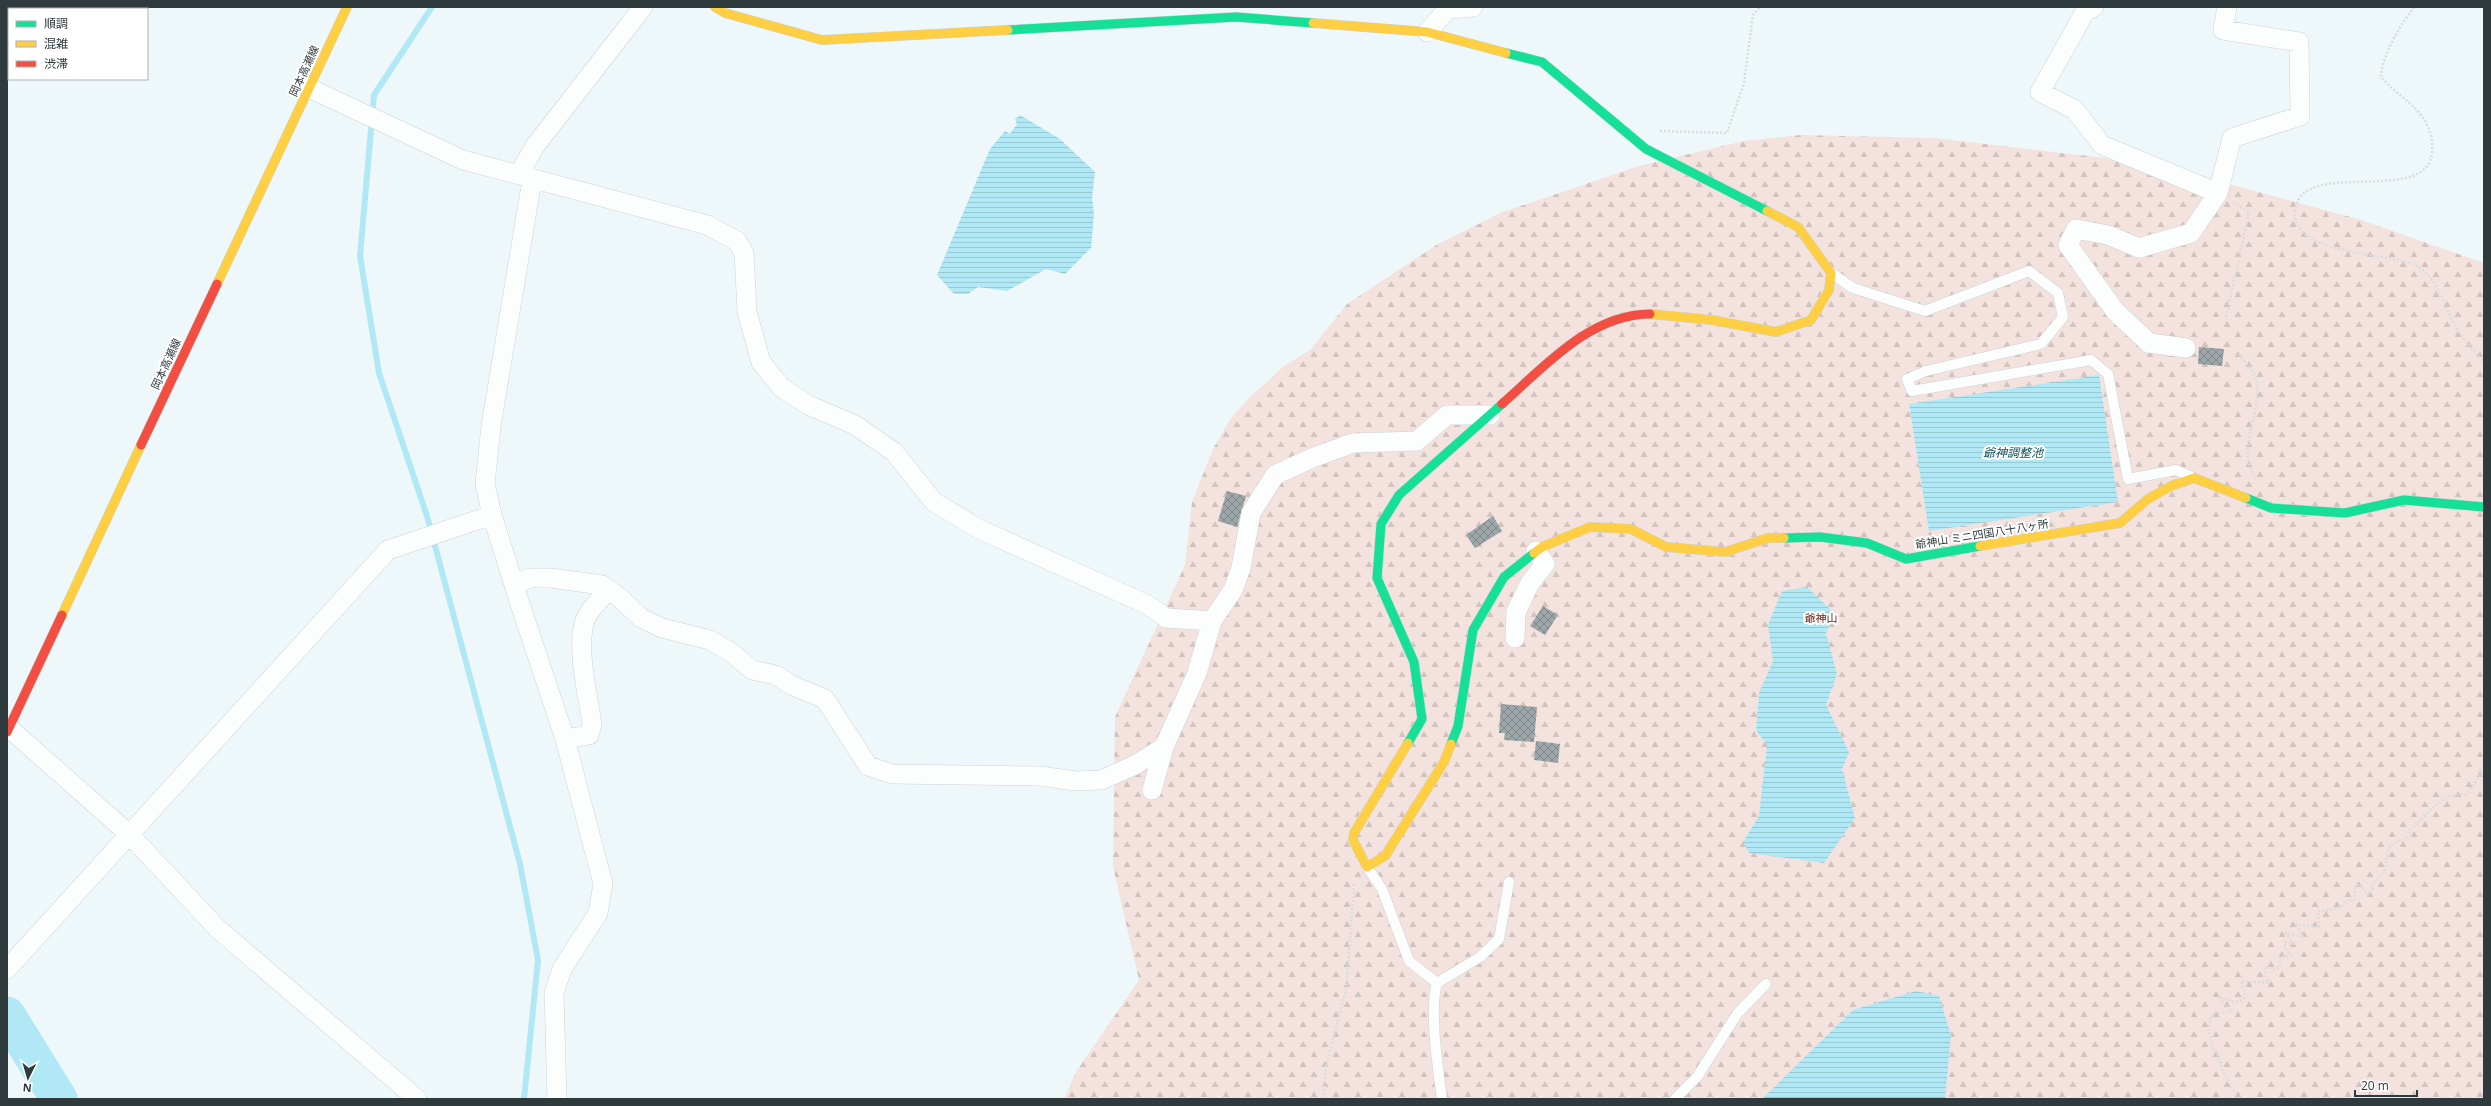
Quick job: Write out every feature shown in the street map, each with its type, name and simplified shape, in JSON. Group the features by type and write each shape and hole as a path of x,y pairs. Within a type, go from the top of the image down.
{"street":[{"name":"岡本高瀬線","path":"8,730 347,7"},
{"path":"557,1099 554,993 562,969 598,913 603,884 565,739 492,516 486,484 490,426 526,177 547,130 643,7"},
{"path":"715,7 725,13 822,40 1236,17 1427,32 1542,62 1646,149 1798,227 1831,273 1829,290 1811,320 1776,332 1712,320 1648,314 1612,321 1570,344 1400,495 1381,524 1377,578 1414,662 1422,719 1354,832 1353,840 1367,867"},
{"path":"1427,32 1448,9 1473,7"},
{"path":"2094,7 2086,12 2040,92 2075,110 2102,145 2218,194"},
{"path":"2186,348 2149,343 2115,310 2068,245 2076,229 2108,235 2139,248 2191,233 2218,194 2232,138 2300,116 2299,42 2223,30 2227,7"},
{"path":"309,88 463,160 707,225 737,241 744,253 746,312 761,362 781,387 808,405 856,425 894,452 934,502 979,529 1148,605 1166,618 1212,621"},
{"path":"1152,790 1164,747 1197,673 1212,621 1233,590 1241,568 1252,513 1275,474 1312,458 1353,443 1417,441 1447,416 1490,415"},
{"path":"2194,478 2270,508 2345,513 2404,500 2484,508"},
{"name":"爺神山 ミニ四国八十八ヶ所","path":"1367,867 1385,856 1444,762 1458,726 1473,630 1504,577 1536,551 1590,527 1631,528 1666,547 1725,552 1768,538 1820,538 1867,543 1906,559 2120,523 2148,499 2171,486 2194,478"},
{"path":"13,963 388,550 492,516"},
{"path":"1515,638 1516,612 1530,583 1545,564 1536,551"},
{"path":"514,584 530,578 551,578 602,585 641,618 662,628 710,640 732,653 752,670 776,675 791,685 825,699 868,766 892,774 1040,776 1076,781 1102,780 1135,765 1164,747"},
{"path":"565,739 589,735 592,724 582,646 583,627 595,604 609,590"},
{"path":"8,730 130,835 218,929 417,1099"}],"lane":[{"path":"1831,273 1853,288 1925,310 2029,271 2058,293 2063,317 2040,344 1926,371 1907,379 1912,391 2091,360 2108,374 2128,479 2176,470 2194,478"},
{"path":"1367,867 1382,889 1409,961 1437,983"},
{"path":"1442,1099 1437,1061 1433,997 1437,983 1480,957 1499,939 1509,882"},
{"path":"1675,1099 1697,1077 1737,1014 1766,984"}],"path":[{"path":"1646,149 1655,131 1727,133 1744,83 1753,15 1760,7"},
{"path":"2414,7 2399,27 2382,66 2381,77 2427,124 2433,144 2432,160 2423,173 2405,178 2317,186 2302,197 2295,210 2297,223 2308,238 2323,245 2415,265 2435,282 2455,325 2470,348 2484,362"},
{"path":"2218,194 2249,212 2226,317"},
{"path":"2239,354 2256,378 2258,397 2249,429 2247,456 2251,471 2258,482"},
{"path":"2238,1099 2222,1070 2219,1057 2212,1047 2212,1038 2208,1032 2212,1013 2232,1012 2219,997 2234,1002 2243,1000 2245,993 2241,981 2268,983 2264,967 2280,968 2280,957 2291,955 2285,948 2285,942 2293,944 2286,933 2304,937 2295,924 2319,927 2318,911 2336,908 2344,904 2346,900 2354,901 2355,886 2359,884 2368,895 2373,888 2372,884 2386,867 2387,852 2392,844 2411,836 2409,830 2420,822 2438,801 2457,794 2466,795 2479,779 2482,773 2480,770 2484,766"},
{"path":"1323,1099 1326,1066 1346,990 1352,885 1367,867"}],"green space":[{"name":"爺神山","path":"1801,135 1934,138 2105,158 2210,179 2358,219 2484,263 2484,1099 1064,1099 1076,1072 1139,980 1113,867 1115,717 1185,565 1192,502 1213,449 1231,418 1248,399 1283,367 1310,350 1347,304 1438,244 1503,212 1639,166 1744,141"}],"water":[{"path":"1020,115 1060,139 1095,172 1092,198 1094,214 1091,248 1065,274 1046,269 1007,291 978,287 968,294 954,294 937,275 990,149 1005,131 1010,134 1017,124 1015,119"},
{"name":"爺神調整池","path":"2099,375 2118,502 1929,531 1909,404"},
{"path":"1807,587 1835,614 1826,633 1837,674 1826,705 1849,752 1842,769 1855,818 1824,863 1749,853 1743,842 1759,816 1767,745 1756,730 1759,693 1773,661 1768,625 1782,591"},
{"path":"1916,991 1939,996 1951,1035 1945,1099 1762,1099 1853,1010"}],"building":[{"path":"2199,347 2224,349 2222,366 2198,364"},
{"path":"1227,491 1246,496 1237,527 1218,521"},
{"path":"1493,516 1502,531 1475,548 1466,535"},
{"path":"1543,606 1558,615 1545,635 1530,626"},
{"path":"1501,704 1537,707 1534,742 1504,740 1505,733 1499,733"},
{"path":"1536,741 1560,744 1558,763 1534,760"}],"waterway":[{"path":"432,7 374,95 360,256 379,373 427,516 520,864 538,960 524,1099"},
{"path":"7,1015 59,1099"}],"traffic: fast":[{"path":"1008,30 1236,17 1313,23"},
{"path":"1506,53 1542,62 1646,149 1767,211"},
{"path":"1408,743 1422,719 1414,662 1377,578 1381,524 1399,495 1502,404"},
{"path":"2246,498 2271,508 2345,513 2404,500 2484,507"},
{"path":"1784,538 1820,537 1867,543 1906,559 1980,546"},
{"path":"1451,744 1458,726 1473,630 1504,577 1534,553"}],"traffic: slow":[{"path":"217,284 347,7"},
{"path":"715,7 725,13 822,40 1008,30"},
{"path":"1313,23 1427,32 1506,53"},
{"path":"1650,314 1712,320 1776,332 1811,320 1829,290 1831,273 1798,227 1767,211"},
{"path":"62,615 141,445"},
{"path":"1980,546 2120,523 2148,499 2171,486 2194,478 2246,498"},
{"path":"1534,553 1542,547 1590,527 1631,529 1666,547 1725,552 1768,538 1784,538"},
{"path":"1408,743 1354,833 1353,840 1367,867 1385,856 1444,762 1451,744"}],"traffic: jam":[{"path":"141,445 217,284"},
{"path":"1502,404 1551,360 1588,333 1607,323 1628,316 1650,314"},
{"path":"7,732 62,615"}]}
